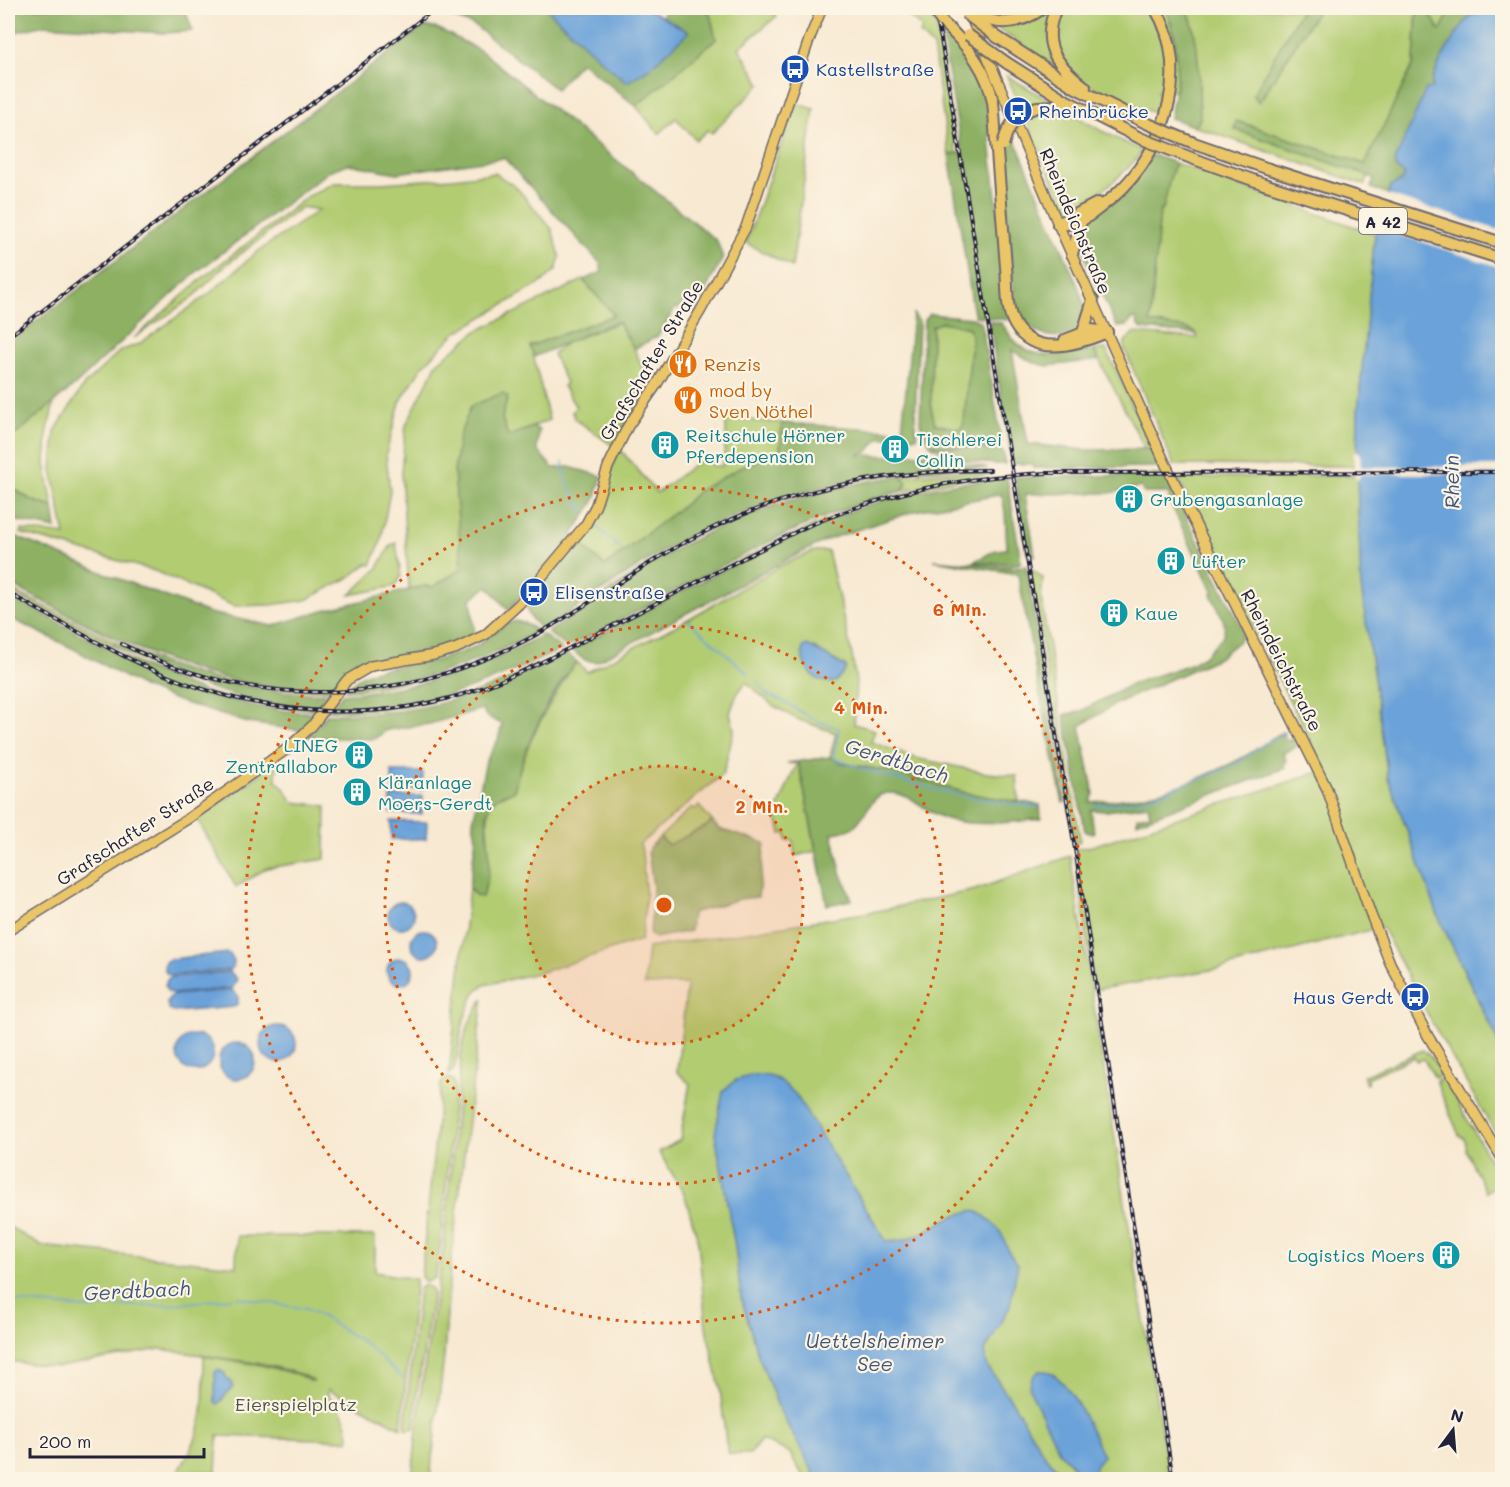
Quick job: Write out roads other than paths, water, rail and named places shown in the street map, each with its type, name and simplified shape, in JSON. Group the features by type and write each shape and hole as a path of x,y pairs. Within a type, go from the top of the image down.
{"highway":[{"path":"964,9 993,21 1011,23 1020,21 1043,8"},
{"path":"1056,8 1050,34 1056,60 1078,82 1115,109"},
{"path":"1058,224 1069,225 1081,222 1113,198 1144,163 1155,145 1169,104 1171,82 1170,51 1165,30 1155,8"},
{"name":"A 42","path":"964,9 997,37 1076,88 1146,123 1250,163 1503,243"},
{"path":"937,13 972,53 982,69 990,91 999,169 1008,294 1010,312 1015,326 1037,343 1055,346 1092,339 1107,332"},
{"name":"A 42","path":"937,13 1006,63 1091,114 1140,138 1219,169 1503,259"},
{"path":"999,169 1003,145 1009,128 1016,118 1026,111 1037,107 1056,106 1091,114"},
{"path":"1058,224 1102,200 1130,180"},
{"path":"1072,254 1081,222"},
{"path":"1008,294 1021,323 1039,338 1056,341 1083,332 1097,330 1107,332"},
{"path":"1083,332 1093,300"}],"main road":[{"name":"Grafschafter Straße","path":"8,932 186,820 280,754 301,738 347,680 354,675 371,666 434,655 474,642 495,628 519,604 586,524 596,505 627,426 657,384 739,242 755,205 808,40 822,8"},
{"name":"Rheindeichstraße","path":"964,9 1165,463 1327,789 1390,963 1428,1036 1503,1158"}],"water":[{"path":"546,8 647,8 689,32 647,70 627,82"},
{"name":"Rhein","path":"1478,8 1502,8 1502,1049 1439,918 1388,778 1361,586 1357,475 1358,411 1375,234 1391,186 1402,181 1405,175 1396,168 1395,161 1426,89 1432,89 1432,82 1440,62 1465,22 1470,16 1481,14"},
{"path":"807,645 846,667 835,682 821,680 810,673 802,654 803,647"},
{"path":"392,772 423,772 423,790 392,789"},
{"path":"391,796 423,796 422,814 391,813"},
{"path":"391,821 427,822 426,839 391,839"},
{"path":"401,902 410,906 414,915 410,924 401,928 392,924 388,915 392,906"},
{"path":"424,930 433,934 437,943 433,952 424,956 415,952 411,943 415,934"},
{"path":"228,953 234,961 230,970 171,975 166,973 164,968 165,962 170,959"},
{"path":"400,958 409,962 413,971 409,980 400,984 391,980 387,971 391,962"},
{"path":"230,972 237,979 233,988 172,994 165,986 170,977"},
{"path":"232,990 238,997 238,1003 234,1007 174,1012 167,1004 173,995"},
{"path":"278,1026 291,1031 296,1044 291,1057 278,1062 265,1057 260,1044 265,1031"},
{"path":"195,1035 208,1040 213,1053 208,1066 195,1071 182,1066 177,1053 182,1040"},
{"path":"237,1043 250,1048 255,1061 250,1074 237,1079 224,1074 219,1061 224,1048"},
{"name":"Uettelsheimer See","path":"753,1075 777,1079 796,1095 886,1241 894,1242 912,1237 956,1215 975,1210 996,1226 1011,1256 1018,1264 1010,1306 985,1351 987,1366 1014,1404 1044,1455 1059,1471 1070,1478 1075,1468 1060,1453 1029,1388 1032,1378 1039,1371 1049,1372 1057,1377 1073,1397 1103,1456 1096,1464 1093,1474 1095,1479 817,1479 779,1409 757,1352 741,1297 735,1246 715,1134 723,1091 736,1080"},
{"path":"218,1370 224,1372 233,1387 218,1404 215,1402 215,1372"}],"waterway":[{"name":"Gerdtbach","path":"563,462 573,495 585,514"},
{"name":"Gerdtbach","path":"595,525 622,550"},
{"name":"Gerdtbach","path":"689,621 749,674"},
{"name":"Gerdtbach","path":"757,681 768,696 783,701 814,720 839,729 833,758 882,775 935,789 987,800 1039,807"},
{"name":"Gerdtbach","path":"1093,806 1142,800 1234,766 1267,742 1285,733"},
{"name":"Gerdtbach","path":"237,1297 306,1309 318,1314 367,1345 403,1379"},
{"name":"Gerdtbach","path":"8,1301 93,1309 112,1306 158,1306 233,1298"}],"railway":[{"path":"8,337 436,8"},
{"path":"934,8 1075,849 1173,1480"},
{"path":"122,644 172,666 224,681 276,690 328,692 380,688 432,677 483,660 555,624 691,539 781,501 849,483 884,477 990,470"},
{"path":"8,593 128,658 203,689 269,705 303,710 370,711 437,701 505,679 808,526 867,504 925,488 984,478 1047,473 1502,472"}],"place":[{"name":"Kastellstraße","path":"795,69"},
{"name":"Rheinbrücke","path":"1018,111"},
{"name":"Renzis","path":"683,364"},
{"name":"mod by Sven Nöthel","path":"688,400"},
{"name":"Reitschule Hörner Pferdepension","path":"665,445"},
{"name":"Tischlerei Collin","path":"895,449"},
{"name":"Grubengasanlage","path":"1129,499"},
{"name":"Lüfter","path":"1171,561"},
{"name":"Elisenstraße","path":"534,592"},
{"name":"Kaue","path":"1114,613"},
{"name":"LINEG Zentrallabor","path":"359,755"},
{"name":"Kläranlage Moers-Gerdt","path":"357,792"},
{"name":"Haus Gerdt","path":"1415,997"},
{"name":"Logistics Moers","path":"1446,1255"}],"park label":[{"name":"Eierspielplatz","path":"296,1404"}]}
